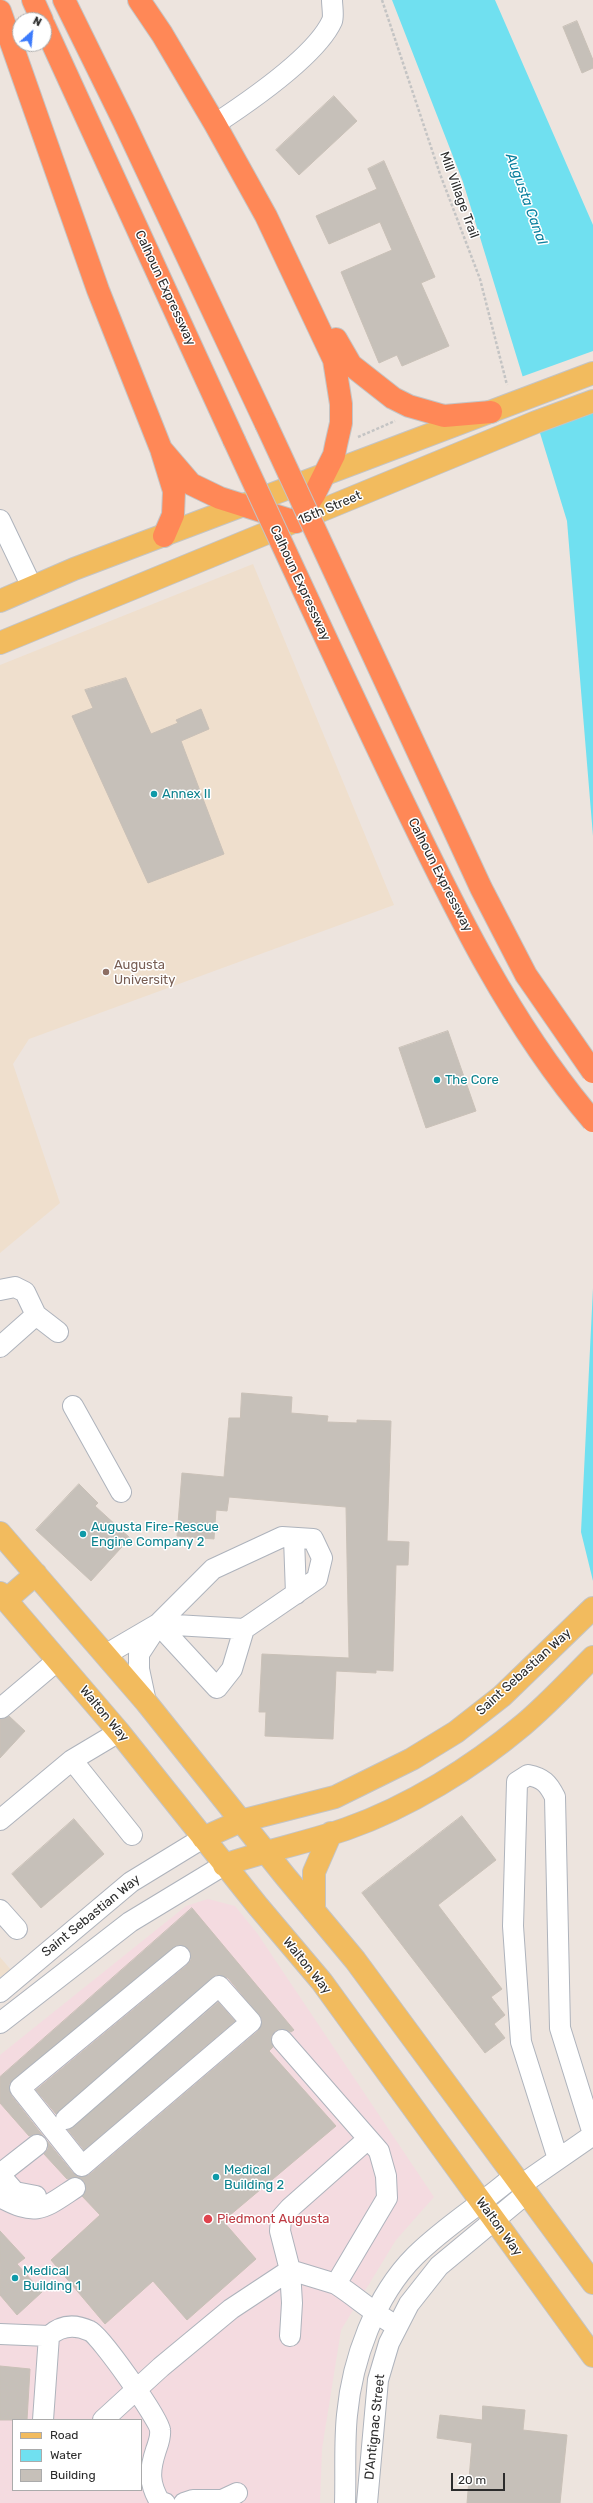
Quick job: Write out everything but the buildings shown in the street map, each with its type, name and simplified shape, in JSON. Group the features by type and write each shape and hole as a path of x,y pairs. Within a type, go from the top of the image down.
{"highway":[{"path":"33,0 38,12"},
{"path":"64,0 124,122 266,424 481,888 526,976 593,1072"},
{"path":"139,0 162,34 215,124 266,216 312,310 334,360 341,404 342,423 334,454 296,522 220,498 191,484 161,449"},
{"path":"0,11 98,290 161,449 174,491 173,515 164,536"},
{"name":"Calhoun Expressway","path":"52,42 234,440 444,888 503,995 569,1093 593,1121"},
{"path":"312,310 331,331 351,365 393,398 415,409 444,416 490,412"}],"main road":[{"path":"0,601 32,587 164,536 490,412 521,391 593,373"},
{"name":"15th Street","path":"0,643 536,422 593,402"},
{"path":"0,1532 146,1702 264,1851 355,1960 593,2283"},
{"path":"3,1597 36,1574"},
{"name":"Walton Way","path":"3,1597 119,1732 224,1865 322,1982 593,2356"},
{"name":"Saint Sebastian Way","path":"203,1838 241,1821 335,1797 412,1759 456,1732 502,1696 593,1608"},
{"name":"Saint Sebastian Way","path":"224,1865 264,1851 339,1831 437,1787 478,1759 523,1725 593,1657"},
{"path":"314,1911 314,1872 325,1844 339,1831"}],"street":[{"path":"215,124 257,96 312,47 332,20 332,0"},
{"path":"0,520 32,587"},
{"path":"0,1290 15,1287 25,1292 36,1315 58,1332"},
{"path":"0,1347 36,1315"},
{"path":"73,1406 121,1492"},
{"path":"105,1655 158,1624 244,1629 317,1578 322,1558 312,1539 282,1537 213,1569 158,1624 139,1654 139,1669 146,1702"},
{"path":"294,1538 296,1594"},
{"path":"158,1624 217,1688 232,1669 244,1629"},
{"path":"1,1708 58,1660"},
{"path":"0,1820 72,1760 119,1732"},
{"path":"72,1760 132,1835"},
{"path":"558,2159 521,2042 518,2011 513,1926 517,1782 528,1775 540,1778 549,1785 555,1797 560,2028 593,2135"},
{"name":"Saint Sebastian Way","path":"4,1981 131,1882 203,1838"},
{"name":"Saint Sebastian Way","path":"0,2023 130,1922 224,1865"},
{"path":"0,1910 17,1929"},
{"path":"66,2119 219,1986 251,2022 82,2166 20,2088 180,1956"},
{"path":"4,1981 28,2000"},
{"path":"282,2040 379,2151 386,2176 386,2198 336,2284"},
{"name":"D'Antignac Street","path":"345,2503 347,2416 351,2384 358,2357 376,2315 400,2273 415,2256 488,2212 521,2185 593,2135"},
{"path":"290,2336 290,2270 280,2231 281,2218 290,2208 368,2139"},
{"path":"0,2197 18,2206 43,2209 71,2184 45,2194 32,2197 16,2192 0,2174 37,2146"},
{"name":"D'Antignac Street","path":"367,2503 378,2380 389,2343 409,2304 439,2266 488,2212"},
{"path":"290,2270 336,2284 354,2296 376,2315 397,2326"},
{"path":"104,2419 160,2367 231,2309 290,2270"},
{"path":"43,2419 49,2336 59,2327 73,2326 92,2332 137,2390 160,2428 160,2439 152,2462 151,2488 160,2502 165,2503"},
{"path":"0,2334 49,2336"},
{"path":"184,2503 193,2500 222,2500 237,2493"}],"path":[{"name":"Mill Village Trail","path":"382,0 440,174 480,279 507,388 521,391"},
{"path":"357,437 399,419"}],"shaded area":[{"name":"Augusta University","path":"253,564 394,905 29,1039 13,1064 60,1203 0,1253 0,665"},
{"name":"Piedmont Augusta","path":"208,1899 235,1906 257,1933 434,2197 396,2240 341,2330 322,2449 320,2503 0,2503 0,2055 186,1906"},
{"path":"0,1957 11,1970 0,1977"}],"water":[{"name":"Augusta Canal","path":"392,0 495,0 593,225 593,836 567,521 463,182"},
{"path":"593,1288 593,1581 581,1532"}],"pier":[{"path":"593,351 593,413 538,433 521,377"}],"place":[{"name":"Annex II","path":"154,794"},
{"name":"Augusta University","path":"106,972"},
{"name":"The Core","path":"437,1080"},
{"name":"Augusta Fire-Rescue Engine Company 2","path":"83,1534"},
{"name":"Medical Building 2","path":"216,2177"},
{"name":"Piedmont Augusta","path":"208,2219"},
{"name":"Medical Building 1","path":"15,2278"}]}
